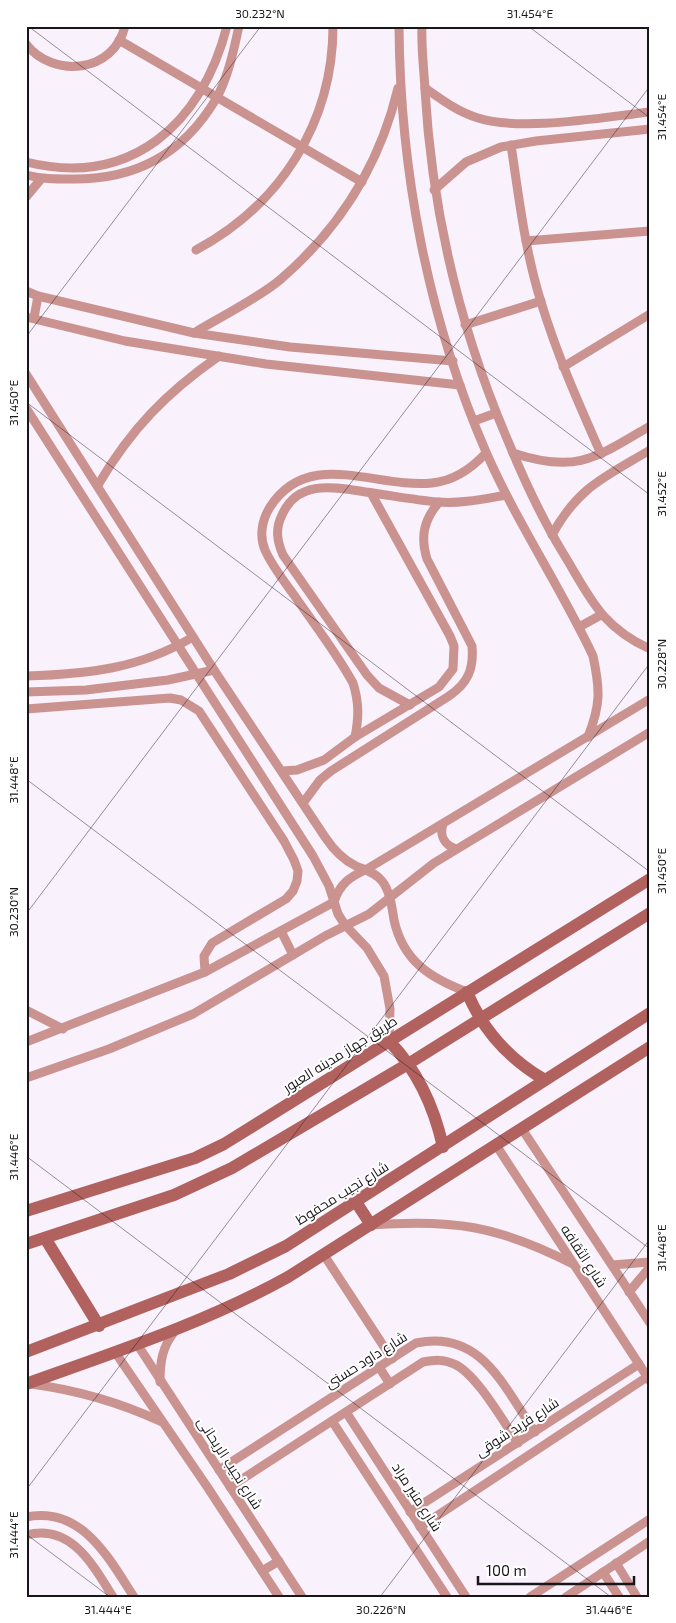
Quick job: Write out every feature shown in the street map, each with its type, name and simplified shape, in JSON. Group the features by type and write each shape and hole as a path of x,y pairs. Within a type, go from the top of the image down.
{"main road":[{"name":"طريق جهاز مدينه العبور","path":"26,1211 204,1154 224,1144 650,879"},
{"path":"26,1244 174,1195 232,1168 408,1064 650,913"},
{"path":"467,992 480,1018 500,1046 514,1059 546,1080"},
{"name":"شارع نجيب محفوظ","path":"26,1352 99,1326 229,1274 286,1246 650,1013"},
{"path":"389,1041 408,1064 433,1109 443,1147"},
{"path":"27,1384 176,1330 252,1297 324,1255 650,1047"},
{"path":"356,1202 371,1225"},
{"path":"45,1238 99,1326"}],"street":[{"path":"26,44 46,61 72,68 99,60 119,40 125,26"},
{"path":"26,162 54,167 82,168 123,158 149,146 172,129 203,90 214,69 227,26"},
{"path":"26,175 41,179 92,180 131,171 160,159 193,131 217,97 239,26"},
{"path":"196,250 228,231 257,208 282,180 302,148 324,95 332,57 333,26"},
{"path":"398,26 404,134 418,234 460,385 486,453 506,495 580,627 593,656 599,684 598,712 588,736"},
{"path":"422,26 425,88 434,190 441,232 465,325 496,412 552,536 601,615 623,634 650,649"},
{"path":"119,40 362,182"},
{"path":"194,333 280,280 317,245 347,207 373,163 391,118 400,78"},
{"path":"425,88 460,111 499,123 566,121 650,112"},
{"path":"434,190 466,162 483,154 511,146 650,130"},
{"path":"511,146 526,241 541,301 563,367 601,454"},
{"path":"26,197 41,179"},
{"path":"526,241 650,231"},
{"path":"26,291 38,296 194,333 290,347 453,361"},
{"path":"38,296 30,317 125,341 289,368 460,385"},
{"path":"465,325 541,301"},
{"path":"563,367 650,314"},
{"path":"98,485 116,454 138,426 169,394 219,356"},
{"path":"26,374 214,670 325,838 342,857 356,866 368,869 380,878 387,887 397,932 404,949 416,964 430,976 467,992"},
{"path":"26,408 321,871 345,925 367,948 384,976 390,1009 389,1041"},
{"path":"474,422 496,412"},
{"path":"513,453 538,461 560,464 583,461 601,454 650,426"},
{"path":"552,536 576,498 591,485 650,450"},
{"path":"355,737 359,719 358,700 353,682 270,561 262,537 262,525 267,512 284,490 308,477 332,474 432,483 462,474 486,453"},
{"path":"410,705 379,688 367,675 290,565 279,545 278,523 284,510 303,492 328,486 439,502 462,502 506,495"},
{"path":"282,771 311,766 324,760 355,737 410,705 448,679 453,669 454,646 371,493"},
{"path":"303,803 320,780 331,771 461,688 470,675 473,661 472,646 427,559 423,543 424,527 430,512 439,502"},
{"path":"580,627 601,615"},
{"path":"26,676 119,668 149,659 193,637"},
{"path":"26,692 86,690 196,676 214,670"},
{"path":"26,709 170,698 186,702 198,711 284,841 298,871 296,886 286,899 212,942 204,956 205,972"},
{"path":"26,1042 205,972 334,902 343,883 351,877 368,869 650,700"},
{"path":"26,1078 109,1050 193,1014 345,925 369,914 418,873 650,732"},
{"path":"443,824 441,832 444,840 449,846 456,849"},
{"path":"281,930 293,955"},
{"path":"26,1010 63,1029"},
{"name":"شارع الثقافه","path":"522,1129 650,1324"},
{"name":"شارع الثقافه","path":"496,1145 648,1379"},
{"path":"371,1225 410,1222 452,1224 494,1231 535,1244 573,1264"},
{"path":"324,1255 392,1359"},
{"path":"612,1265 650,1262"},
{"path":"629,1292 650,1267"},
{"path":"160,1382 161,1359 164,1348 176,1330"},
{"name":"شارع داود حسنى","path":"219,1470 416,1343 431,1340 447,1340 462,1344 476,1352 487,1363 535,1432"},
{"name":"شارع نجيب الريحانى","path":"137,1344 302,1597"},
{"path":"115,1352 164,1422 279,1597"},
{"path":"230,1487 423,1362 444,1361 454,1363 472,1376 518,1443"},
{"name":"شارع فريد شوقى","path":"410,1512 639,1364"},
{"path":"378,1367 390,1384"},
{"path":"420,1527 648,1379"},
{"path":"27,1384 56,1387 111,1401 164,1422"},
{"name":"شارع منير مراد","path":"346,1412 466,1597"},
{"path":"332,1421 447,1597"},
{"path":"26,1516 59,1518 86,1531 102,1547 134,1597"},
{"path":"530,1597 650,1519"},
{"path":"26,1535 49,1533 64,1538 78,1546 113,1597"},
{"path":"566,1597 650,1541"},
{"path":"262,1571 278,1561"},
{"path":"616,1563 637,1597"},
{"path":"603,1572 619,1597"}]}
